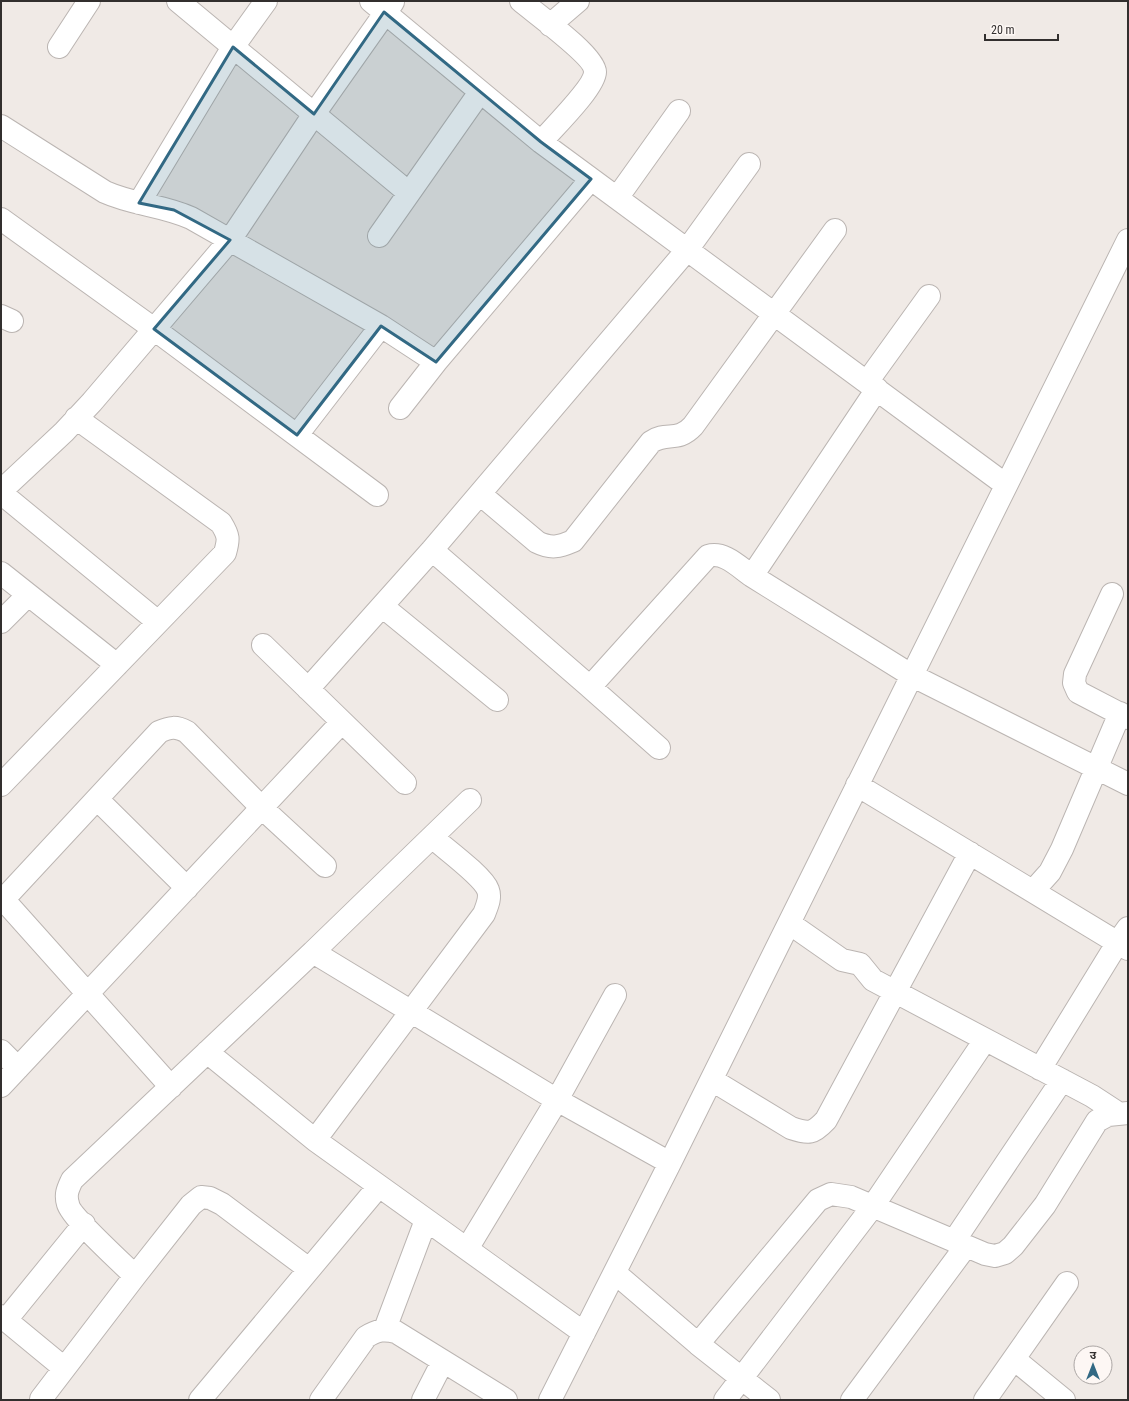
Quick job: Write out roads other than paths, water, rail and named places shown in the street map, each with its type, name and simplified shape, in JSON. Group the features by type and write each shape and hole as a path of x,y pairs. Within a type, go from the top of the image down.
{"street":[{"path":"59,47 89,1"},
{"path":"178,1 409,193"},
{"path":"139,203 233,47 266,1"},
{"path":"521,1 583,52 593,63 595,73 590,87 541,142"},
{"path":"550,25 578,1"},
{"path":"158,622 1,492 76,418 230,240 314,114 383,5 480,92 541,142 1006,485"},
{"path":"379,236 480,92"},
{"path":"617,198 679,111"},
{"path":"1,126 105,192 123,200 174,210 230,240 381,326 436,362"},
{"path":"308,689 432,550 687,250 749,164"},
{"path":"400,408 436,362 591,179"},
{"path":"1,219 154,329 377,495"},
{"path":"480,494 537,542 548,547 561,546 572,541 651,442 657,438 676,437 686,434 693,426 835,230"},
{"path":"550,1400 712,1080 857,784 1128,240"},
{"path":"752,576 929,296"},
{"path":"297,435 381,326"},
{"path":"1,785 224,553 228,534 221,523 76,418"},
{"path":"432,550 659,748"},
{"path":"590,687 708,556 715,554 724,557 911,676 1128,784"},
{"path":"1,573 117,664"},
{"path":"1,622 28,594"},
{"path":"1033,891 1050,872 1062,849 1096,768 1124,715 1078,692 1074,683 1075,674 1112,594"},
{"path":"382,606 497,700"},
{"path":"263,645 405,782"},
{"path":"1,1086 342,722"},
{"path":"171,1087 2,901 159,732 170,727 179,728 187,732 262,808 325,866"},
{"path":"857,784 1033,891 1125,940 1040,1069"},
{"path":"97,799 187,888"},
{"path":"135,1276 84,1224 68,1205 66,1192 72,1180 313,952 470,800"},
{"path":"315,1140 484,914 489,900 488,890 480,879 432,837"},
{"path":"712,1080 792,1128 805,1132 817,1130 826,1120 970,853"},
{"path":"789,923 842,960 860,964 874,980 895,992 1123,1113"},
{"path":"313,952 557,1100 670,1163"},
{"path":"467,1249 557,1100 615,995"},
{"path":"725,1400 873,1206 986,1040"},
{"path":"1,1051 18,1068"},
{"path":"207,1052 315,1140 584,1334"},
{"path":"852,1400 960,1243 1062,1080"},
{"path":"698,1344 818,1200 831,1194 851,1197 985,1254 995,1256 1005,1252 1013,1246 1045,1205 1097,1122 1108,1115 1123,1113"},
{"path":"200,1400 379,1186"},
{"path":"41,1399 191,1205 201,1197 210,1198 222,1204 310,1269"},
{"path":"385,1329 426,1220"},
{"path":"64,1368 4,1318 84,1224"},
{"path":"615,1273 698,1344 769,1400"},
{"path":"985,1400 1067,1283"},
{"path":"321,1400 366,1337 374,1332 385,1329 396,1332 506,1400"},
{"path":"1014,1359 1064,1400"},
{"path":"423,1400 443,1361"}]}
